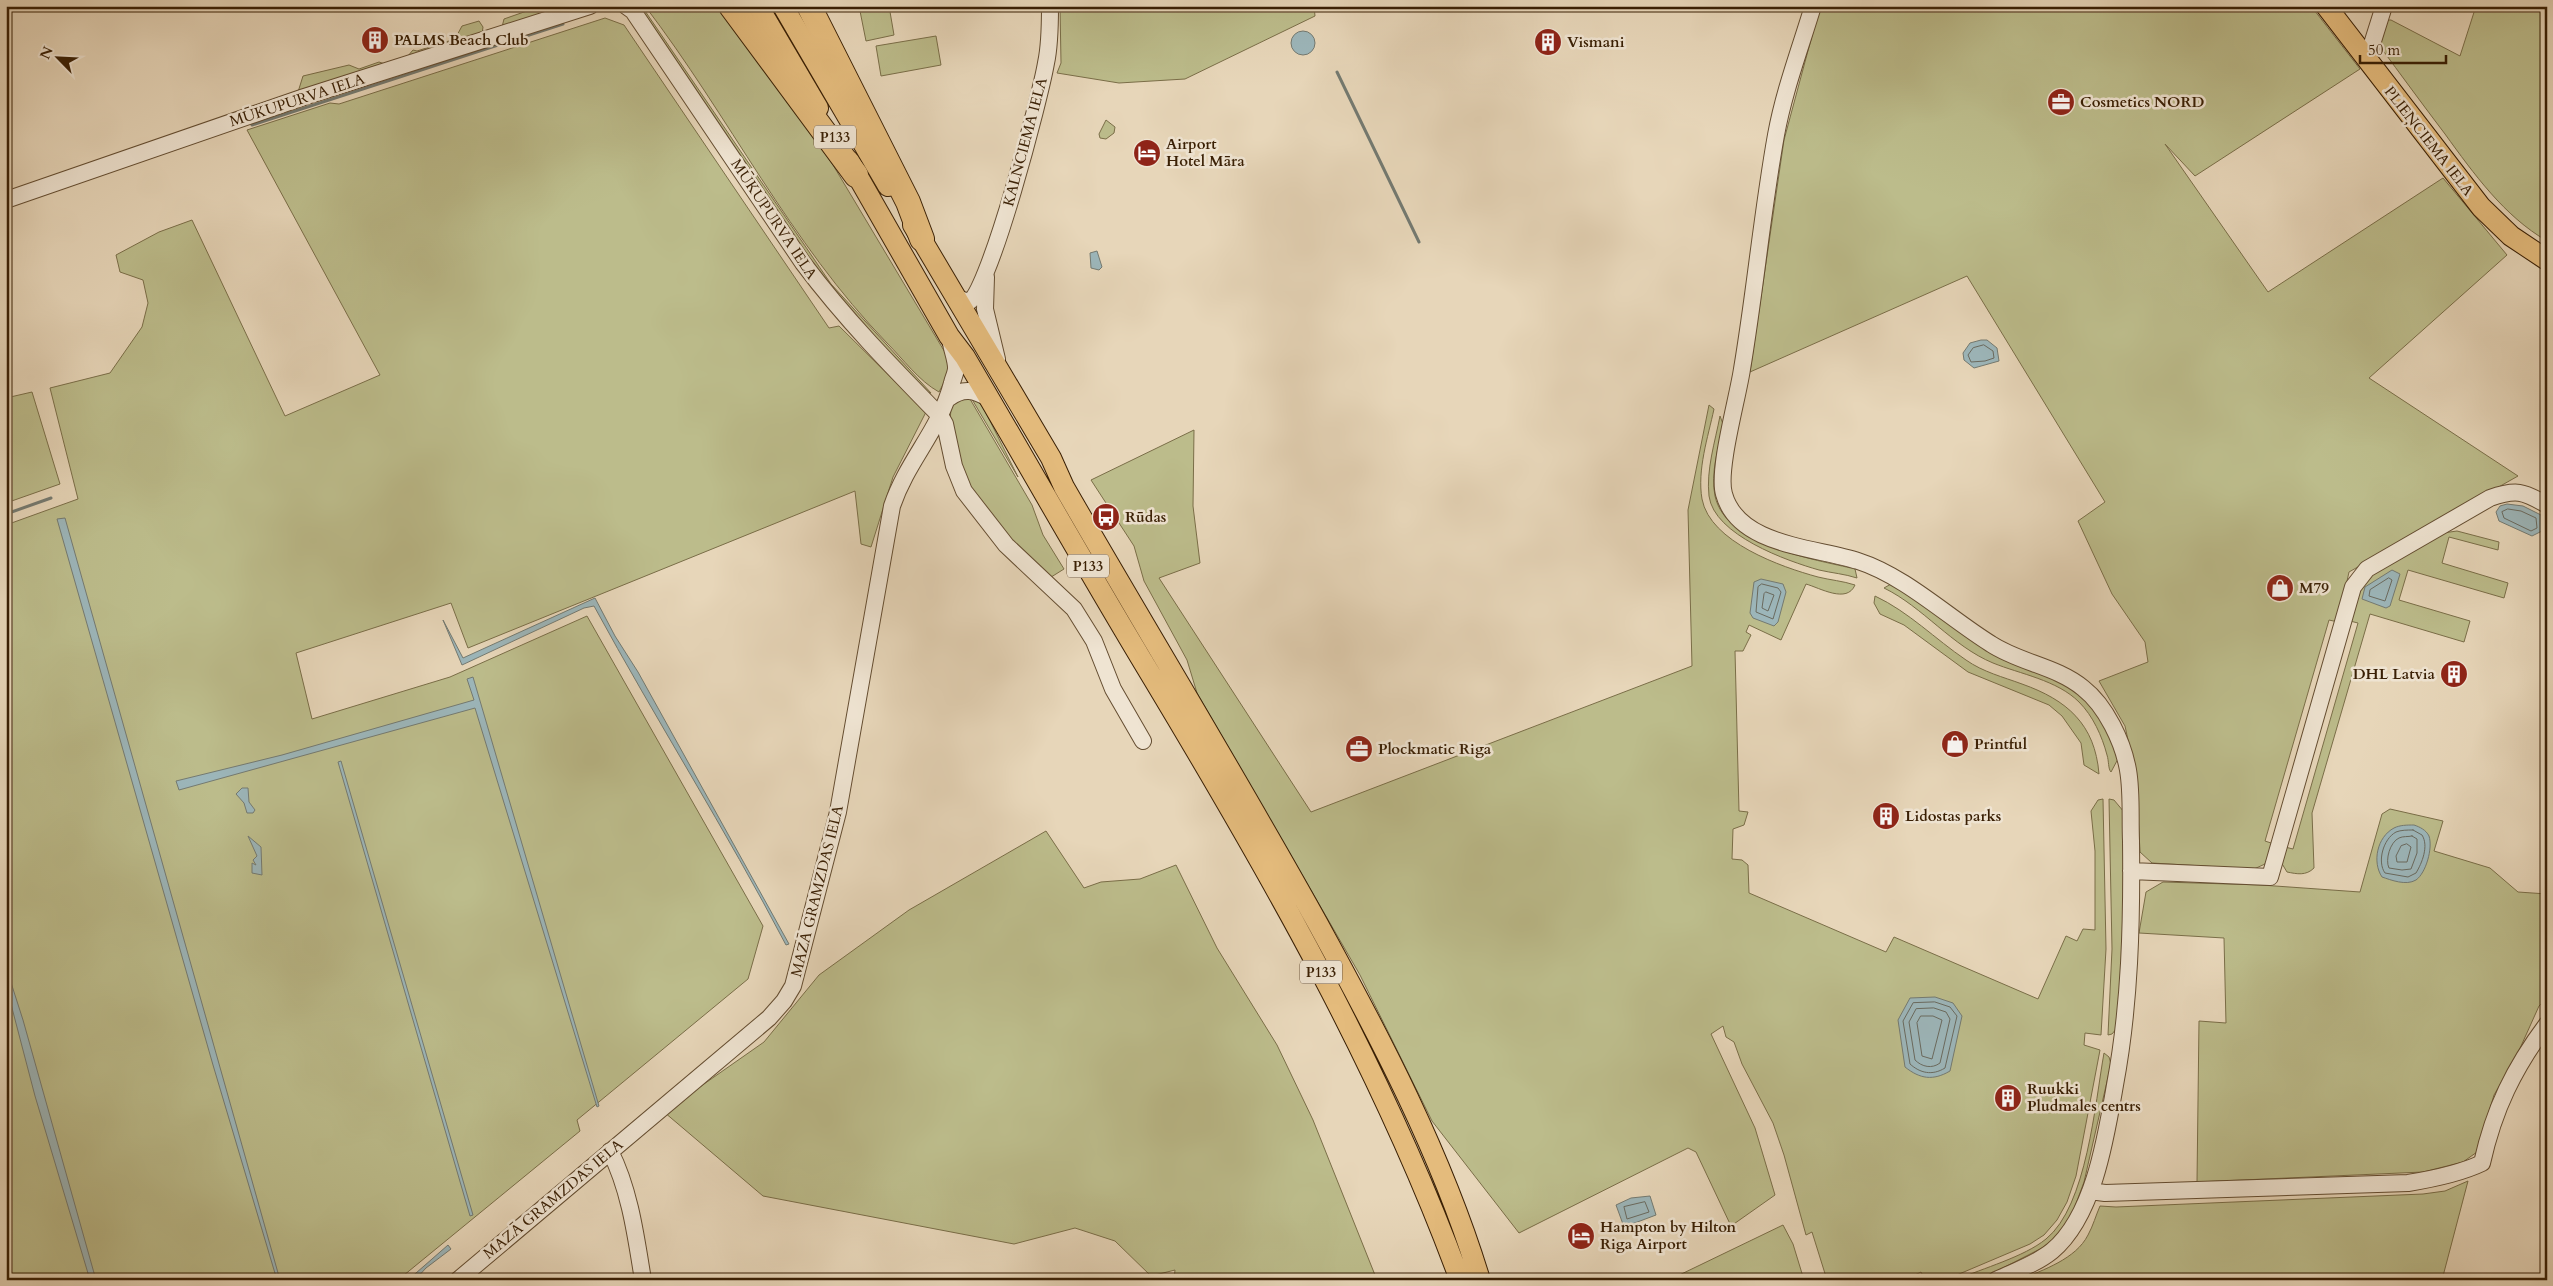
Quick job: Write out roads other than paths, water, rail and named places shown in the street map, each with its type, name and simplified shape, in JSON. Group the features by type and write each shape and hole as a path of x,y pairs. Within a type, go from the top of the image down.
{"highway":[{"path":"731,6 856,175"},
{"path":"810,6 908,202 922,239"}],"main road":[{"name":"P133","path":"758,6 949,336 965,356 1202,758 1319,967 1403,1137 1433,1207 1460,1280"},
{"name":"P133","path":"784,6 1051,458 1064,487 1270,839 1358,997 1426,1139 1467,1239 1480,1280"},
{"name":"PLIEŅCIEMA IELA","path":"2326,6 2486,213 2511,236 2547,260"}],"street":[{"name":"MŪKUPURVA IELA","path":"6,200 304,97 590,6"},
{"name":"MŪKUPURVA IELA","path":"626,6 638,18 803,263 833,303 865,340 941,417"},
{"name":"KALNCIEMA IELA","path":"957,298 969,302 973,299 986,275 1033,121 1047,62 1050,6"},
{"path":"1813,6 1776,134 1742,373 1722,476 1724,495 1733,511 1756,534 1857,561 1875,568 1939,607 1994,647 2056,672 2084,689 2105,713 2120,744 2127,767 2131,871 2123,1044 2090,1191 2080,1217 2067,1236 2049,1253 1996,1280"},
{"path":"2367,60 2384,6"},
{"name":"KALNCIEMA IELA","path":"986,275 985,309 1000,374"},
{"name":"MAZĀ GRAMZDAS IELA","path":"458,1280 769,1018 784,1001 793,986 838,812 892,506 910,464 941,417 949,398 956,369 949,336"},
{"path":"949,398 965,390 976,391 990,399"},
{"path":"941,417 945,424 954,466 964,491 1006,544 1074,609 1094,641 1113,689 1144,741"},
{"path":"2131,871 2270,877 2353,587 2359,577 2367,569 2490,498 2511,490 2529,494 2547,505"},
{"path":"2090,1191 2105,1193 2408,1183 2440,1178 2482,1163 2495,1115 2510,1078 2547,1024"},
{"path":"610,1151 619,1169 635,1232 643,1280"}],"water":[{"path":"1303,31 1312,34 1315,43 1312,52 1303,55 1294,52 1291,43 1294,34"},
{"path":"1097,251 1102,267 1099,270 1091,268 1090,253"},
{"path":"1987,340 1997,348 1999,361 1974,368 1964,360 1963,353 1970,343"},
{"path":"2507,504 2523,506 2541,515 2542,531 2532,536 2499,521 2496,512 2500,506"},
{"path":"65,518 280,1280 277,1280 213,1065 57,519"},
{"path":"2392,570 2400,574 2390,606 2386,608 2362,599 2365,587"},
{"path":"1761,579 1783,584 1786,592 1778,622 1774,626 1753,618 1750,613 1754,582"},
{"path":"595,598 789,944 786,945 594,606 584,608 462,665 443,620 463,658"},
{"path":"473,677 599,1106 597,1107 475,708 179,790 176,781 282,755 474,700 467,679"},
{"path":"341,761 473,1215 470,1216 338,762"},
{"path":"242,788 248,788 249,802 255,810 253,813 247,813 244,803 236,794"},
{"path":"2414,825 2426,832 2430,841 2426,866 2420,877 2412,882 2399,882 2382,877 2377,864 2377,857 2384,837 2396,827"},
{"path":"248,836 261,847 262,875 252,873 252,863 256,865 253,860 257,856"},
{"path":"6,967 23,1020 96,1280 90,1280 35,1096 6,985"},
{"path":"1935,997 1953,1003 1962,1016 1950,1071 1938,1076 1927,1077 1916,1074 1905,1067 1898,1020 1910,998"},
{"path":"1650,1196 1656,1215 1624,1227 1616,1205 1631,1198"},
{"path":"448,1245 451,1249 426,1268 415,1280 408,1280"}],"waterway":[{"path":"252,125 563,24"},
{"path":"1337,72 1419,242"},
{"path":"6,514 51,498"}],"place":[{"name":"PALMS Beach Club","path":"375,40"},
{"name":"Vismani","path":"1548,42"},
{"name":"Cosmetics NORD","path":"2061,102"},
{"name":"Airport Hotel Māra","path":"1147,153"},
{"name":"Rūdas","path":"1106,517"},
{"name":"M79","path":"2280,588"},
{"name":"DHL Latvia","path":"2454,674"},
{"name":"Printful","path":"1955,744"},
{"name":"Plockmatic Riga","path":"1359,749"},
{"name":"Lidostas parks","path":"1886,816"},
{"name":"Ruukki Pludmales centrs","path":"2008,1098"},
{"name":"Hampton by Hilton Riga Airport","path":"1581,1236"}]}
